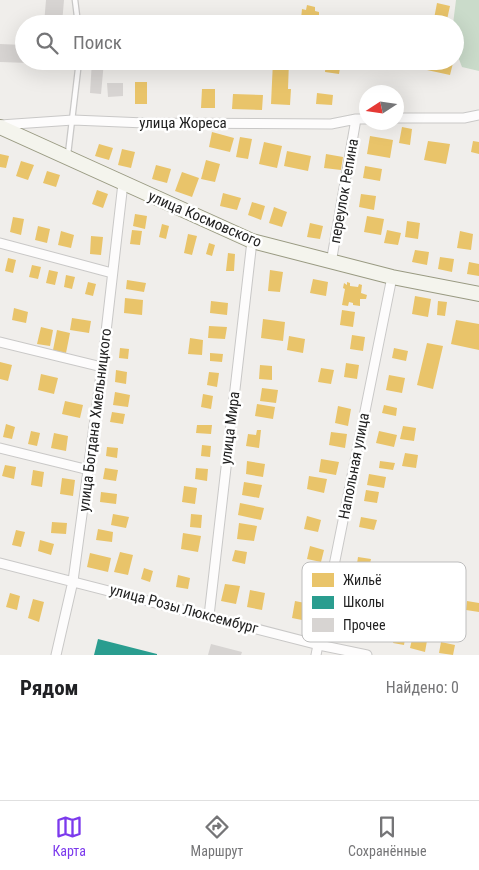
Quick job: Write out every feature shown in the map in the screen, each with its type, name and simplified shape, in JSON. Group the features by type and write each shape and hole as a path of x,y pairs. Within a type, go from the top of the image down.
{"main road":[{"name":"улица Космовского","path":"0,126 252,241 331,263 479,294"}],"street":[{"path":"404,118 464,118 479,115"},
{"name":"переулок Репина","path":"331,263 356,119"},
{"name":"улица Жореса","path":"0,126 73,120 144,123 331,124 359,119"},
{"name":"улица Богдана Хмельницкого","path":"56,655 73,581 89,470 124,183"},
{"name":"улица Мира","path":"209,616 252,241"},
{"path":"0,243 112,273"},
{"name":"Напольная улица","path":"335,562 392,277"},
{"path":"0,342 102,367"},
{"path":"0,448 89,470"},
{"name":"улица Розы Люксембург","path":"0,563 302,641"},
{"name":"улица Розы Люксембург","path":"308,642 368,655"},
{"name":"Напольная улица","path":"316,655 320,642"}],"lane":[{"path":"75,0 77,15"},
{"path":"68,158 78,70"}],"green space":[{"path":"456,0 479,0 479,71 464,67 464,15 454,15"}],"building: Жильё":[{"path":"437,3 450,6 448,15 435,15"},
{"path":"307,5 315,7 315,11 319,12 319,15 301,15 302,9 306,10"},
{"path":"273,70 289,70 288,89 291,89 290,105 271,104"},
{"path":"325,70 340,70 339,74 325,72"},
{"path":"427,70 451,70 450,75"},
{"path":"135,82 147,82 147,104 135,104"},
{"path":"202,89 215,89 215,108 201,108"},
{"path":"317,93 333,95 332,105 316,104"},
{"path":"233,94 263,95 262,110 232,109"},
{"path":"404,127 412,129 410,145 399,143 401,130 404,130"},
{"path":"212,132 234,138 230,152 209,147"},
{"path":"370,136 393,140 390,158 367,154"},
{"path":"240,137 252,139 248,159 236,157"},
{"path":"428,141 450,144 446,164 424,160"},
{"path":"473,141 479,142 479,154 471,152"},
{"path":"264,142 282,146 277,168 259,164"},
{"path":"99,144 113,148 109,160 95,156"},
{"path":"122,149 135,152 131,168 118,165"},
{"path":"287,151 311,156 308,171 284,166"},
{"path":"0,154 9,156 6,168 0,167"},
{"path":"326,154 343,157 341,170 324,168"},
{"path":"206,160 220,164 215,182 201,179"},
{"path":"21,161 34,165 28,180 16,176"},
{"path":"156,165 171,169 167,183 152,179"},
{"path":"365,166 382,169 380,181 363,178"},
{"path":"47,171 60,175 56,187 43,183"},
{"path":"182,172 199,178 192,197 175,191"},
{"path":"97,190 108,194 103,208 92,204"},
{"path":"223,193 241,198 237,210 220,206"},
{"path":"361,194 376,196 374,210 359,207"},
{"path":"252,202 265,206 261,220 248,215"},
{"path":"274,207 287,212 282,227 269,223"},
{"path":"135,214 147,216 145,229 133,226"},
{"path":"367,216 384,219 381,235 364,232"},
{"path":"13,217 24,219 21,235 10,232"},
{"path":"407,221 420,223 418,239 405,237"},
{"path":"310,223 323,226 320,239 307,237"},
{"path":"162,224 169,226 166,239 159,237"},
{"path":"38,226 50,229 47,243 35,240"},
{"path":"132,230 142,231 140,245 130,244"},
{"path":"387,230 401,233 398,245 384,243"},
{"path":"61,231 74,235 71,248 58,245"},
{"path":"460,231 473,234 471,250 457,248"},
{"path":"188,234 197,236 192,255 184,253"},
{"path":"91,236 103,237 101,255 90,254"},
{"path":"209,243 215,245 212,256 206,254"},
{"path":"415,250 429,252 427,265 412,262"},
{"path":"228,253 235,254 234,271 226,271"},
{"path":"440,257 454,259 452,272 438,269"},
{"path":"8,258 16,260 13,273 5,271"},
{"path":"469,262 479,264 479,276 467,274"},
{"path":"32,265 41,267 38,279 29,277"},
{"path":"49,270 58,272 55,285 46,283"},
{"path":"270,270 283,272 280,292 268,291"},
{"path":"66,275 75,277 72,289 64,287"},
{"path":"313,279 328,282 326,296 310,293"},
{"path":"127,280 146,283 144,292 126,289"},
{"path":"88,282 96,284 93,296 85,294"},
{"path":"347,282 350,283 350,286 358,287 359,284 362,285 361,293 367,295 366,299 360,299 360,306 349,302 348,306 342,305 345,289 343,288 344,283 347,285"},
{"path":"415,296 431,299 428,317 412,314"},
{"path":"125,298 143,300 142,315 124,313"},
{"path":"211,301 228,303 227,315 210,313"},
{"path":"438,301 447,302 445,316 437,315"},
{"path":"14,308 28,312 26,323 12,320"},
{"path":"342,310 355,312 353,327 340,325"},
{"path":"72,318 91,321 89,333 70,330"},
{"path":"263,319 285,322 283,341 261,338"},
{"path":"456,320 479,324 479,350 451,344"},
{"path":"209,326 227,327 225,339 208,338"},
{"path":"41,327 53,330 50,346 37,344"},
{"path":"57,330 70,333 66,353 53,350"},
{"path":"352,335 365,337 363,351 350,349"},
{"path":"289,336 305,339 303,353 287,350"},
{"path":"190,338 203,340 202,355 188,354"},
{"path":"427,343 443,346 433,389 417,385"},
{"path":"120,348 129,349 128,359 119,358"},
{"path":"394,348 408,351 406,361 392,358"},
{"path":"210,353 223,354 222,362 210,361"},
{"path":"0,362 12,365 8,381 0,379"},
{"path":"346,363 359,365 357,379 344,377"},
{"path":"260,365 272,366 272,380 259,379"},
{"path":"321,368 334,370 331,384 318,382"},
{"path":"116,370 127,372 126,384 115,382"},
{"path":"209,372 219,373 217,387 207,385"},
{"path":"41,374 58,378 54,394 38,390"},
{"path":"389,375 405,378 402,393 386,390"},
{"path":"262,388 278,390 276,403 260,401"},
{"path":"115,392 130,395 128,407 113,405"},
{"path":"203,394 213,396 211,409 201,407"},
{"path":"65,401 83,405 80,418 62,414"},
{"path":"257,404 275,407 273,419 255,416"},
{"path":"384,405 397,408 396,416 382,413"},
{"path":"338,406 351,409 348,426 335,423"},
{"path":"112,412 125,414 123,424 110,422"},
{"path":"6,424 15,427 12,439 3,437"},
{"path":"197,425 212,425 211,434 196,433"},
{"path":"403,426 416,428 414,441 400,439"},
{"path":"257,430 261,430 259,448 246,446 248,434 256,435"},
{"path":"31,431 40,433 37,446 28,444"},
{"path":"379,431 397,435 394,447 376,443"},
{"path":"331,432 347,434 345,448 329,445"},
{"path":"54,433 68,436 66,451 51,448"},
{"path":"202,445 211,446 210,457 201,456"},
{"path":"107,447 118,448 117,458 106,456"},
{"path":"405,453 418,455 416,468 402,466"},
{"path":"321,459 339,462 336,475 319,472"},
{"path":"247,461 265,464 263,477 246,474"},
{"path":"380,461 395,463 393,470 379,468"},
{"path":"5,465 16,467 14,479 2,476"},
{"path":"105,468 118,470 116,481 103,479"},
{"path":"196,468 208,469 207,481 195,479"},
{"path":"33,470 44,472 42,487 31,485"},
{"path":"369,474 386,477 384,488 367,485"},
{"path":"309,476 327,479 324,493 307,489"},
{"path":"62,478 75,480 73,496 60,494"},
{"path":"244,482 262,485 259,498 242,495"},
{"path":"184,486 197,488 195,504 182,502"},
{"path":"366,490 379,492 377,503 364,501"},
{"path":"101,492 117,494 116,504 100,502"},
{"path":"240,503 264,508 261,520 238,515"},
{"path":"113,514 129,517 126,528 111,525"},
{"path":"191,514 202,515 201,528 190,527"},
{"path":"307,516 321,520 318,532 304,529"},
{"path":"361,517 377,520 374,530 359,527"},
{"path":"52,522 67,523 66,534 51,533"},
{"path":"239,523 257,526 254,541 237,539"},
{"path":"98,529 113,532 112,542 96,540"},
{"path":"16,530 25,532 21,547 12,545"},
{"path":"183,533 201,536 198,552 181,549"},
{"path":"40,540 54,544 51,555 38,551"},
{"path":"310,546 324,550 321,562 307,559"},
{"path":"235,550 247,552 245,564 232,561"},
{"path":"120,552 133,555 128,575 114,572"},
{"path":"90,553 111,558 108,572 87,567"},
{"path":"358,557 371,559 370,562 357,562"},
{"path":"144,568 153,571 150,582 141,579"},
{"path":"178,575 190,578 188,589 176,587"},
{"path":"225,584 240,586 236,604 221,601"},
{"path":"250,590 265,593 262,610 247,607"},
{"path":"10,593 20,596 17,610 6,607"},
{"path":"33,599 44,602 39,622 28,618"},
{"path":"295,601 302,602 302,620 292,618"},
{"path":"467,601 479,603 479,612 466,610"},
{"path":"393,642 404,642 404,645"},
{"path":"411,642 427,642 425,652 410,648"},
{"path":"441,642 455,645 453,655 439,653"}],"building: Школы":[{"path":"98,639 157,654 157,655 94,655"}],"building: Прочее":[{"path":"46,0 64,0 63,15 45,15"},
{"path":"0,44 15,45 15,63 0,62"},
{"path":"91,70 103,70 101,94 90,93"},
{"path":"107,83 123,83 123,96 108,97"},
{"path":"211,644 242,652 241,655 208,655"}]}
